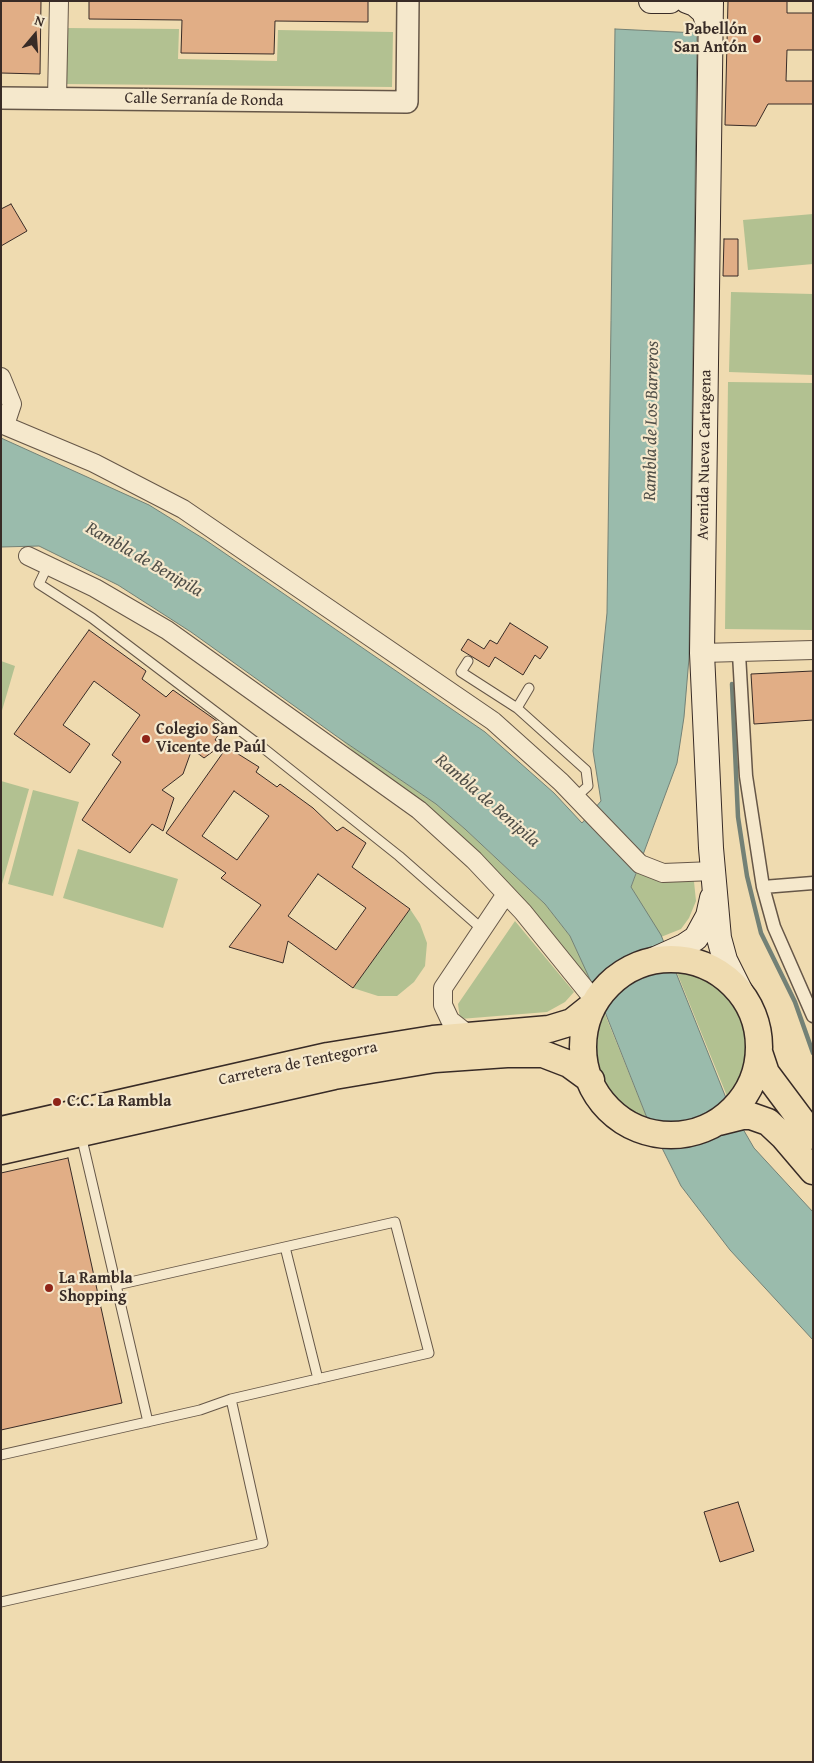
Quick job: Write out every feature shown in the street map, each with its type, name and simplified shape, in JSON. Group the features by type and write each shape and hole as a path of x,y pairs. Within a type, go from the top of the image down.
{"main road":[{"name":"Avenida Nueva Cartagena","path":"669,1 695,4 704,12 711,33"},
{"name":"Avenida Nueva Cartagena","path":"712,1 702,654 713,874 721,946 744,998"},
{"name":"Avenida Nueva Cartagena","path":"664,957 692,941 702,928 710,908 713,874"},
{"path":"759,1052 754,1078 746,1094 729,1117 699,1132 685,1135 655,1134 634,1126 617,1116 601,1099 591,1080 584,1059 584,1038 595,1001 608,984 622,972 637,964 664,957 690,960 708,966 725,977 744,998 755,1024 759,1052 766,1072 813,1136"},
{"name":"Carretera de Tentegorra","path":"3,1132 328,1056 417,1041 549,1030 572,1022 595,1001"},
{"name":"Carretera de Tentegorra","path":"3,1132 80,1133 334,1076 436,1059 525,1053 543,1054 569,1064 591,1080"},
{"path":"729,1117 761,1119 774,1126 813,1172"}],"street":[{"path":"57,98 59,1"},
{"name":"Calle Serranía de Ronda","path":"1,98 407,102 408,1"},
{"path":"1,378 12,404 3,424 94,463 184,509 493,721 526,749 576,797 640,864 654,872 713,874"},
{"path":"28,556 95,588 167,630 419,810 474,860 506,894 595,1001"},
{"path":"702,654 813,650"},
{"path":"739,654 746,776 762,887 774,927 813,1016"},
{"path":"762,887 813,883"},
{"path":"476,1035 464,1030 450,1020 443,1005 442,996 446,981 506,894"}],"lane":[{"path":"48,565 39,584 92,618 262,747 399,856 482,929"},
{"path":"468,661 461,672 517,708 586,770 588,786 576,797"},
{"path":"517,708 529,688"},
{"path":"80,1133 148,1422"},
{"path":"1,1455 200,1410 230,1399 429,1353 395,1222 117,1285"},
{"path":"285,1247 318,1379"},
{"path":"1,1602 263,1543 230,1399"}],"green space":[{"path":"66,28 179,29 178,59 277,61 278,30 393,32 392,87 65,84"},
{"path":"813,214 813,264 748,270 743,220"},
{"path":"731,292 813,294 813,375 729,372"},
{"path":"728,382 813,383 813,630 725,629"},
{"path":"1,661 15,666 1,714"},
{"path":"339,738 436,804 545,904 570,936 590,979 584,986 474,860"},
{"path":"1,781 29,789 2,884 1,883"},
{"path":"33,790 79,802 53,896 8,884"},
{"path":"78,849 178,879 163,928 63,898"},
{"path":"640,864 693,872 696,901 689,918 681,929 661,937 631,887"},
{"path":"410,909 420,924 427,943 425,966 414,982 397,996 378,996 353,988"},
{"path":"515,921 574,992 565,1002 547,1012 460,1019 458,1004"},
{"path":"671,958 699,963 725,977 749,1006 758,1042 754,1078 746,1094 733,1111"},
{"path":"598,997 655,1134 617,1117 601,1099 591,1080 585,1059 584,1038 585,1027"}],"water":[{"path":"615,29 697,33 689,658 684,717 677,763 631,887 661,935 726,1098 736,1117 754,1148 813,1212 813,1340 730,1250 681,1186 647,1118 605,1012 570,936 545,904 436,804 339,738 191,632 118,585 39,546 1,547 1,438 149,505 204,539 485,732 554,793 582,823 601,801 593,751 607,613"}],"building":[{"path":"1,1 41,1 40,74 1,73"},
{"path":"89,1 368,1 368,22 275,21 274,54 181,53 182,20 89,19"},
{"name":"Pabellón San Antón","path":"728,1 787,1 787,13 813,13 813,50 787,50 786,81 813,81 813,104 768,104 756,126 725,125"},
{"path":"11,204 27,231 1,246 1,209"},
{"path":"724,239 738,239 738,276 723,276"},
{"path":"510,623 548,647 540,659 535,655 523,675 495,657 489,667 461,650 468,639 484,649 490,640 497,644"},
{"path":"89,630 146,671 142,679 166,697 173,690 224,726 215,740 223,744 204,758 192,749 183,774 162,790 174,798 163,831 152,824 130,853 82,820 121,762 112,755 140,715 94,681 63,725 90,744 70,773 14,734"},
{"path":"813,671 813,720 754,724 751,674"},
{"path":"227,747 259,767 256,772 277,787 280,784 313,808 337,831 343,827 366,843 352,867 410,909 353,988 288,941 283,963 229,947 261,905 221,878 226,873 166,833","holes":["234,791 269,816 237,860 202,836","318,874 366,908 336,950 288,916"]},
{"name":"La Rambla Shopping","path":"68,1158 122,1403 1,1430 1,1173"},
{"path":"738,1502 754,1551 720,1562 704,1512"}],"waterway":[{"path":"732,684 738,817 747,876 761,933 795,1002 813,1053"}],"place":[{"name":"Pabellón San Antón","path":"757,39"},
{"name":"Colegio San Vicente de Paúl","path":"146,739"},
{"name":"C.C. La Rambla","path":"57,1102"},
{"name":"La Rambla Shopping","path":"49,1288"}],"water label":[{"name":"Rambla de Los Barreros","path":"652,421"},
{"name":"Rambla de Benipila","path":"144,560"},
{"name":"Rambla de Benipila","path":"487,801"}]}
